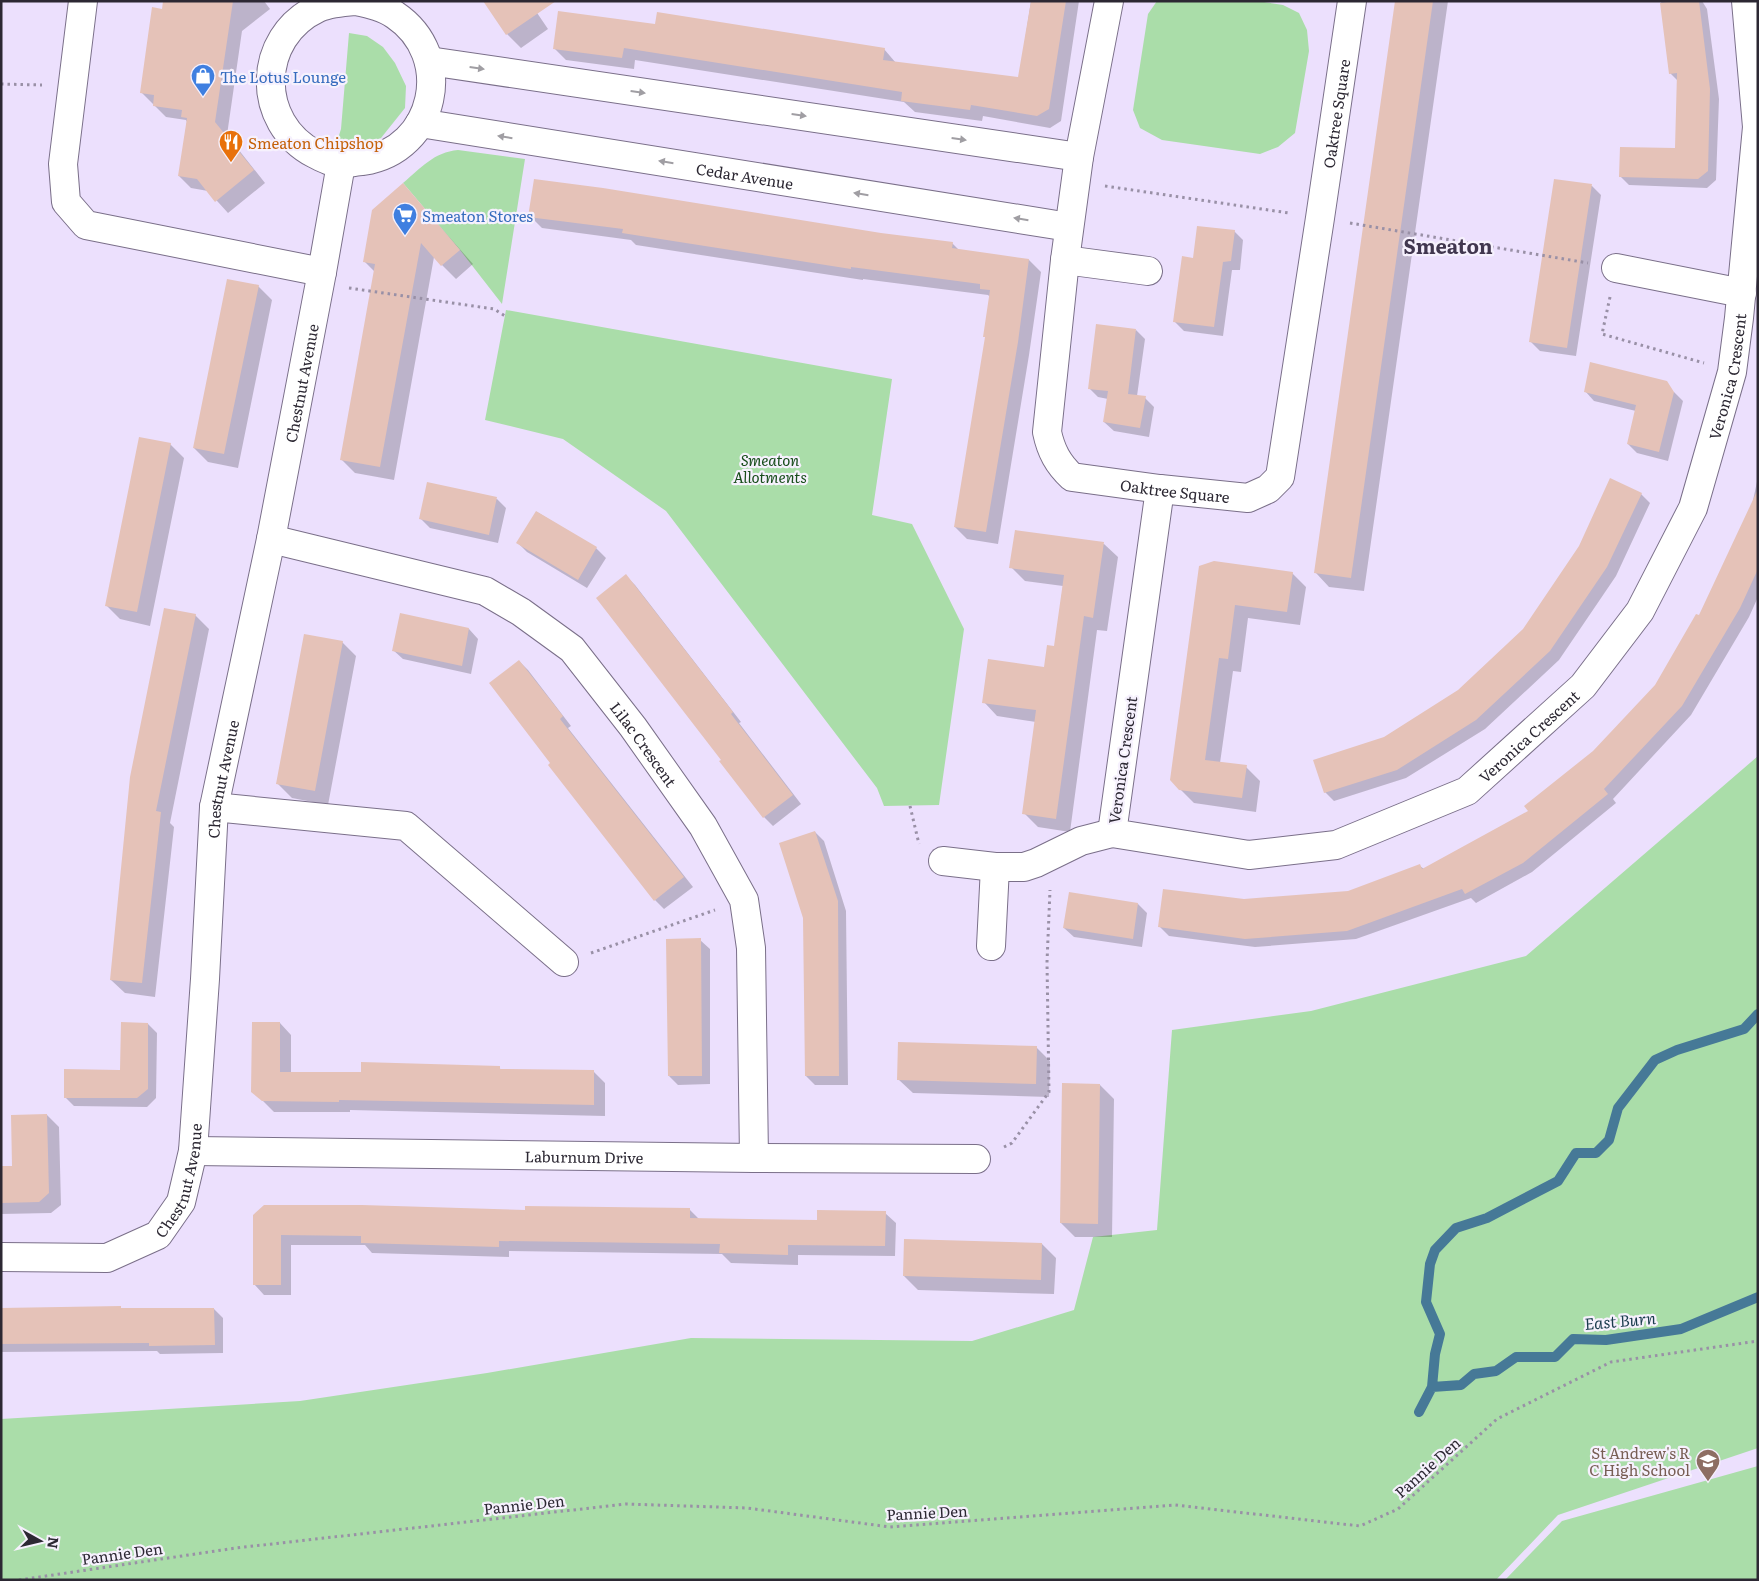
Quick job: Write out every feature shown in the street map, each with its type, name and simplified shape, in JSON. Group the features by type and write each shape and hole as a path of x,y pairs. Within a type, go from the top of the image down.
{"street":[{"path":"83,1 63,164 66,202 86,225 321,278"},
{"path":"355,1 376,5 394,14 410,26 423,45 429,61 432,80 427,109 409,138 392,152 376,159 341,164 323,158 304,148 284,127 273,104 270,72 278,46 286,33 302,18 318,8 338,2 355,1"},
{"name":"Oaktree Square","path":"1109,1 1079,157 1065,260 1046,432 1051,449 1062,467 1072,477 1248,498 1268,489 1280,477 1352,1"},
{"name":"Veronica Crescent","path":"1160,489 1112,833 1249,855 1336,844 1467,791 1583,686 1640,611 1694,508 1732,372 1742,293 1757,127 1746,1"},
{"path":"429,61 1079,157"},
{"name":"Cedar Avenue","path":"420,123 1069,227"},
{"name":"Chestnut Avenue","path":"1,1257 107,1258 158,1235 181,1202 193,1151 214,807 271,539 341,164"},
{"path":"1065,260 1148,271"},
{"path":"1616,268 1742,293"},
{"name":"Lilac Crescent","path":"271,539 485,591 521,612 572,649 633,727 703,826 744,900 751,948 754,1158"},
{"path":"214,807 406,826 564,962"},
{"path":"943,861 995,868 1024,867 1081,841 1112,833"},
{"path":"991,946 995,868"},
{"name":"Laburnum Drive","path":"193,1151 976,1159"}],"path":[{"path":"1,84 73,85"},
{"path":"1521,252 1616,268 1602,334 1732,372"},
{"path":"321,278 494,309 505,316"},
{"path":"976,1159 1012,1143 1049,1092 1047,962 1051,856"},
{"path":"564,962 744,900"},
{"name":"Pannie Den","path":"19,1580 236,1548 626,1504 747,1508 890,1527 1175,1505 1360,1526 1398,1509 1497,1419 1611,1362 1758,1341"}],"green space":[{"path":"1157,1 1258,1 1283,5 1299,13 1307,30 1309,51 1295,133 1278,147 1260,154 1162,140 1140,128 1133,110 1148,14"},
{"path":"349,33 367,36 383,47 395,63 406,86 405,108 381,138 360,148 335,148 341,129"},
{"path":"458,150 525,159 502,304 460,250 403,183 435,157 449,151"},
{"name":"Smeaton Allotments","path":"506,310 892,379 872,515 912,524 964,629 939,805 884,806 877,788 666,511 563,439 485,420"},
{"path":"1758,756 1758,1448 1558,1515 1496,1580 1,1580 1,1419 300,1401 487,1373 691,1338 972,1341 1074,1310 1093,1237 1157,1230 1172,1030 1311,1011 1526,956"},
{"name":"St Andrew's R C High School","path":"1758,1466 1758,1580 1505,1580 1562,1521"}],"building":[{"path":"163,1 233,1 215,122 254,170 215,202 197,179 178,176 187,118 181,117 182,110 153,106 154,95 140,93 152,7 162,9"},
{"path":"483,1 556,1 506,35"},
{"path":"1031,1 1066,1 1049,109 1037,116 971,105 970,110 901,101 902,92 624,48 622,58 553,49 558,11 655,24 657,12 885,48 883,60 1018,77"},
{"path":"1395,1 1433,1 1351,578 1314,573"},
{"path":"1699,1 1710,89 1708,171 1698,179 1619,177 1620,147 1675,148 1677,73 1669,74 1660,3"},
{"path":"534,179 603,188 881,233 953,242 952,248 1029,259 1018,342 986,532 954,527 985,337 983,337 990,290 980,289 980,284 851,267 851,269 622,233 623,229 528,217"},
{"path":"1554,179 1592,184 1567,348 1529,342"},
{"path":"403,183 460,250 441,266 421,243 380,467 340,460 375,264 363,262 372,210"},
{"path":"1197,226 1235,230 1231,261 1223,262 1214,327 1173,322 1182,256 1193,258"},
{"path":"227,279 259,285 224,454 193,448"},
{"path":"1096,324 1136,329 1128,394 1146,396 1140,428 1103,422 1108,391 1088,389"},
{"path":"1590,362 1667,381 1674,392 1659,452 1627,444 1636,405 1584,392"},
{"path":"139,437 171,443 137,612 105,606"},
{"path":"1610,478 1642,493 1607,567 1550,651 1476,720 1397,770 1324,793 1313,760 1384,737 1458,690 1523,629 1579,546"},
{"path":"427,482 497,497 489,535 419,519"},
{"path":"1758,489 1758,569 1740,608 1682,706 1604,789 1608,794 1523,863 1465,894 1462,889 1347,931 1245,939 1158,927 1163,889 1244,899 1348,891 1420,864 1422,869 1528,811 1524,806 1593,751 1655,685 1696,614 1699,615"},
{"path":"536,511 597,547 578,580 516,543"},
{"path":"1015,530 1104,542 1093,618 1084,616 1056,819 1022,814 1036,710 982,703 988,659 1044,667 1047,645 1054,646 1064,575 1009,568"},
{"path":"1214,561 1293,572 1287,612 1235,605 1228,659 1219,658 1205,760 1247,765 1242,798 1179,790 1170,780 1199,566"},
{"path":"626,574 733,712 731,714 793,795 763,818 719,761 721,760 596,598"},
{"path":"164,608 196,614 156,811 161,812 142,983 110,980 130,777"},
{"path":"400,613 469,628 462,666 392,651"},
{"path":"304,634 343,641 315,791 276,784"},
{"path":"519,660 563,716 560,719 684,877 654,901 548,765 550,763 489,683"},
{"path":"815,831 838,901 839,1076 805,1076 803,918 779,843"},
{"path":"1069,892 1138,903 1133,939 1063,928"},
{"path":"701,938 702,1076 668,1076 666,939"},
{"path":"121,1022 148,1023 148,1089 137,1098 64,1098 64,1069 120,1070"},
{"path":"252,1022 280,1022 280,1072 361,1072 361,1062 500,1066 500,1069 594,1070 594,1105 339,1100 339,1102 262,1101 251,1092"},
{"path":"898,1042 1037,1046 1036,1084 897,1080"},
{"path":"1062,1083 1100,1084 1098,1224 1060,1223"},
{"path":"47,1114 49,1193 39,1202 1,1203 1,1166 12,1166 11,1115"},
{"path":"264,1205 362,1205 525,1210 525,1206 690,1208 690,1218 817,1220 817,1210 886,1211 885,1246 788,1245 788,1255 719,1253 720,1244 499,1241 499,1247 361,1243 361,1236 281,1235 281,1285 253,1285 253,1215"},
{"path":"904,1239 1042,1243 1041,1280 903,1276"},
{"path":"121,1306 121,1308 214,1308 215,1345 149,1346 149,1343 1,1344 1,1308"}],"waterway":[{"path":"1419,1412 1432,1387 1435,1354 1440,1334 1426,1302 1430,1264 1435,1250 1456,1228 1487,1218 1558,1181 1576,1153 1596,1153 1609,1140 1618,1108 1655,1060 1677,1050 1744,1029 1758,1014"},
{"name":"East Burn","path":"1432,1387 1461,1385 1474,1374 1496,1371 1516,1357 1555,1357 1573,1339 1606,1340 1681,1329 1758,1297"}],"place":[{"name":"The Lotus Lounge","path":"203,97"},
{"name":"Smeaton Chipshop","path":"231,163"},
{"name":"Smeaton Stores","path":"405,236"},
{"name":"St Andrew's R C High School","path":"1708,1482"}],"district":[{"name":"Smeaton","path":"1448,245"}]}
